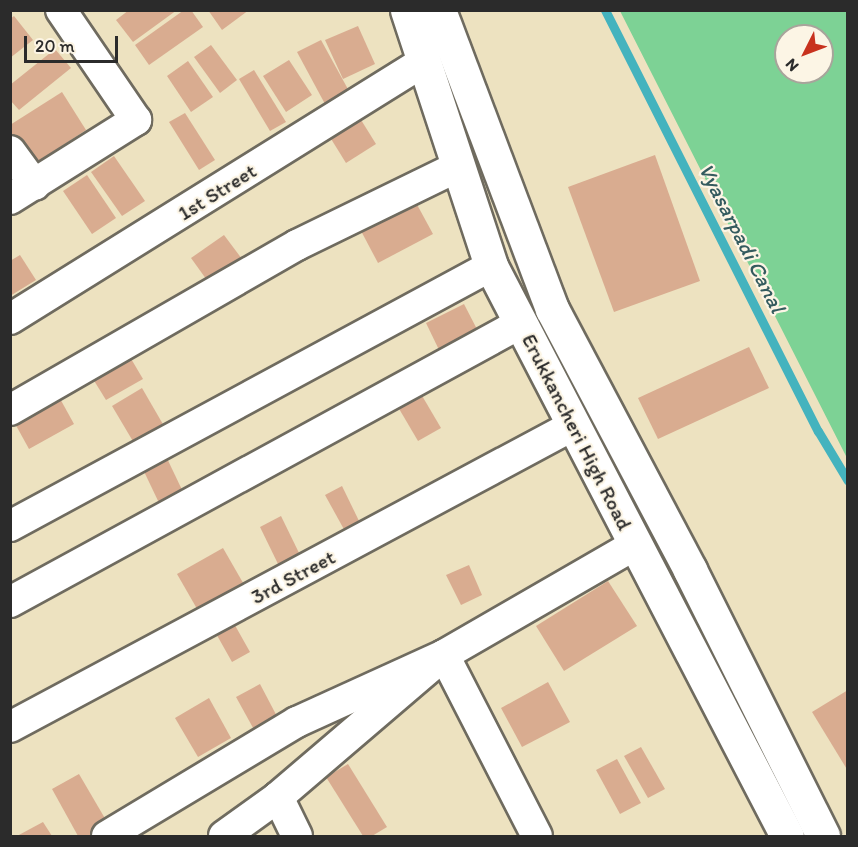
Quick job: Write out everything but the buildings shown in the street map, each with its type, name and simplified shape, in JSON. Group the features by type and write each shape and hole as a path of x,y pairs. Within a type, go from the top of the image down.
{"main road":[{"name":"Erukkancheri High Road","path":"407,10 422,63 491,266 787,837"},
{"path":"439,10 552,309 690,570 823,837"}],"street":[{"path":"10,151 23,192 136,120 61,10"},
{"name":"1st Street","path":"10,319 422,63"},
{"path":"10,410 297,245 457,167"},
{"path":"10,526 491,266"},
{"path":"10,602 521,323"},
{"name":"3rd Street","path":"10,727 574,425"},
{"path":"107,837 297,722 444,655 636,544"},
{"path":"224,837 278,797 444,655"},
{"path":"444,655 537,837"},
{"path":"278,797 297,837"}],"green space":[{"path":"620,11 847,11 847,458"}],"waterway":[{"name":"Vyasarpadi Canal","path":"605,10 818,431 848,481"}]}
